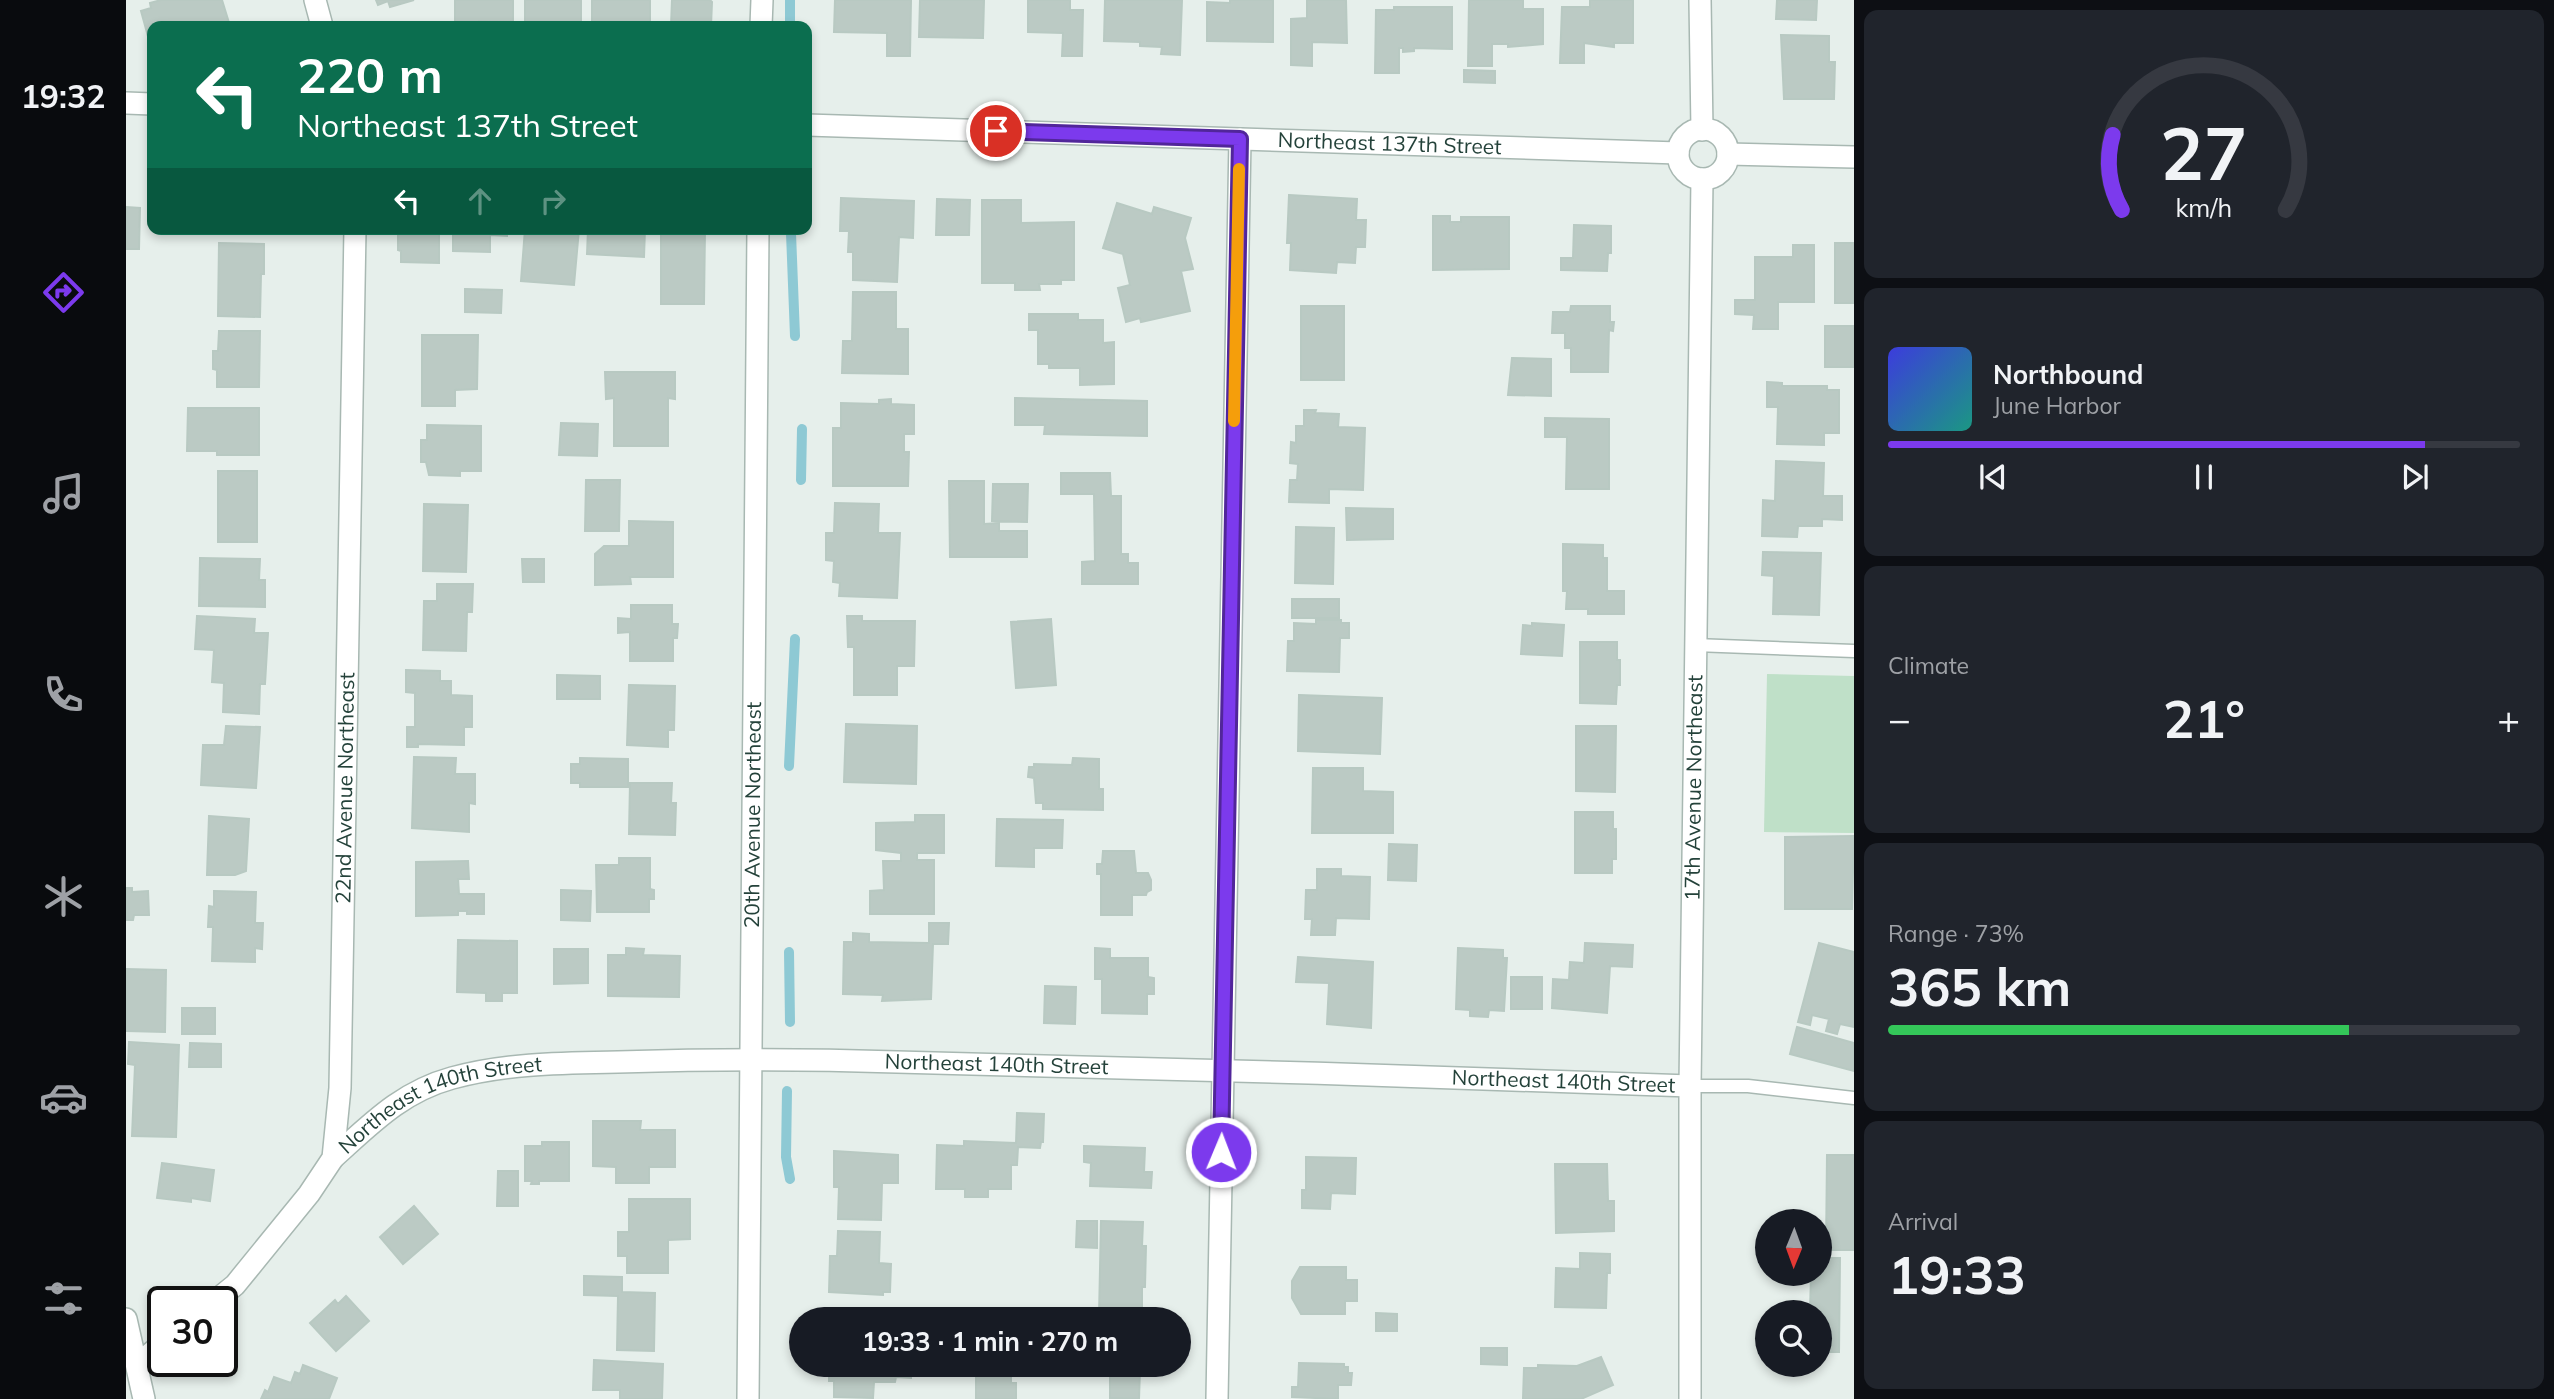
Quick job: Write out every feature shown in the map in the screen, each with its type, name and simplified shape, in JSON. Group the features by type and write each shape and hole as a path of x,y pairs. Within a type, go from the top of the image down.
{"street":[{"path":"315,0 321,21"},
{"path":"761,21 762,0"},
{"path":"1700,0 1702,130"},
{"path":"126,103 147,104"},
{"name":"Northeast 137th Street","path":"812,125 1678,153"},
{"path":"1702,130 1714,132 1721,137 1728,154 1721,172 1702,179 1689,175 1683,169 1678,153 1685,137 1702,130"},
{"path":"1217,1399 1240,139"},
{"path":"1728,154 1854,157"},
{"name":"17th Avenue Northeast","path":"1690,1399 1690,1086 1702,179"},
{"name":"22nd Avenue Northeast","path":"234,1286 309,1194 332,1158 340,1088 355,235"},
{"name":"20th Avenue Northeast","path":"748,1399 758,235"},
{"name":"Northeast 140th Street","path":"332,1158 391,1105 419,1090 453,1078 492,1070 552,1064 750,1058 1222,1069 1690,1086"},
{"path":"126,1319 144,1399"},
{"path":"138,1364 147,1356"}],"lane":[{"path":"1695,645 1854,651"},
{"path":"1690,1086 1748,1086 1854,1098"}],"green space":[{"path":"1767,674 1854,676 1854,833 1764,832"}],"building":[{"path":"161,0 222,0 228,21 147,21 147,33 141,11 151,8 150,3"},
{"path":"376,0 414,0 390,7 388,1 378,5"},
{"path":"455,0 513,0 513,21 455,21"},
{"path":"525,0 581,0 581,21 525,21"},
{"path":"592,0 650,0 650,21 592,21"},
{"path":"672,0 712,2 711,21 671,21"},
{"path":"835,0 911,0 910,56 887,56 887,33 834,32"},
{"path":"920,0 984,0 983,38 919,37"},
{"path":"1028,0 1070,0 1070,10 1083,10 1082,56 1062,56 1063,33 1028,32"},
{"path":"1105,0 1182,0 1180,55 1161,54 1162,47 1140,46 1140,42 1104,41"},
{"path":"1230,0 1273,0 1273,42 1207,41 1207,2 1230,3"},
{"path":"1307,0 1346,0 1347,43 1312,42 1312,66 1291,65 1291,19 1307,18"},
{"path":"1469,0 1523,0 1523,9 1543,9 1543,44 1508,47 1508,44 1492,44 1492,66 1468,66"},
{"path":"1590,0 1633,0 1633,43 1614,43 1614,47 1584,43 1584,63 1560,63 1562,7 1590,7"},
{"path":"1777,0 1817,0 1816,20 1776,19"},
{"path":"1394,7 1452,7 1452,49 1414,48 1414,51 1403,52 1403,48 1399,48 1399,73 1375,73 1376,10 1394,10"},
{"path":"1781,35 1829,36 1829,62 1835,62 1834,99 1784,99"},
{"path":"1464,70 1495,71 1495,83 1464,82"},
{"path":"1289,195 1357,199 1356,220 1366,220 1365,247 1356,247 1355,263 1337,262 1336,273 1290,270 1291,243 1287,243"},
{"path":"841,198 914,201 913,238 899,237 897,282 853,280 853,252 848,252 849,231 840,231"},
{"path":"937,199 970,200 969,235 936,235"},
{"path":"982,200 1021,200 1021,223 1074,222 1074,280 1061,280 1061,284 1039,284 1040,290 1015,290 1015,283 982,283"},
{"path":"1117,203 1152,214 1154,207 1191,218 1185,238 1193,269 1181,271 1190,311 1141,322 1140,318 1126,322 1118,288 1130,285 1123,254 1103,248"},
{"path":"126,207 140,208 139,249 126,249"},
{"path":"1433,216 1450,216 1450,222 1461,222 1461,217 1509,217 1509,269 1433,270"},
{"path":"1574,225 1611,226 1611,253 1608,253 1607,271 1561,270 1561,258 1573,258"},
{"path":"398,235 439,235 439,263 401,262 401,251 398,250"},
{"path":"453,235 490,235 490,252 453,251"},
{"path":"525,235 578,235 574,285 521,281"},
{"path":"588,235 645,235 644,257 587,254"},
{"path":"661,235 705,235 704,304 661,304"},
{"path":"219,243 264,244 260,317 218,316"},
{"path":"1835,243 1854,243 1854,303 1835,303"},
{"path":"1793,245 1814,245 1814,302 1778,302 1778,329 1753,329 1754,315 1735,314 1735,300 1755,300 1755,257 1793,257"},
{"path":"465,289 502,290 501,313 465,312"},
{"path":"853,292 896,292 896,329 908,329 908,374 842,373 843,341 852,341"},
{"path":"1301,306 1344,306 1344,380 1301,380"},
{"path":"1571,306 1610,306 1610,322 1614,322 1613,331 1609,330 1608,372 1571,372 1571,348 1565,348 1565,333 1552,333 1553,312 1570,312"},
{"path":"1029,314 1078,314 1078,320 1103,320 1103,343 1114,342 1114,384 1080,385 1080,368 1049,368 1049,364 1038,364 1038,330 1029,330"},
{"path":"1825,326 1854,326 1854,367 1825,367"},
{"path":"219,331 260,331 259,387 217,387 213,351 218,351"},
{"path":"422,335 478,335 477,389 455,390 455,406 422,406"},
{"path":"1512,358 1551,359 1551,396 1508,395"},
{"path":"605,372 675,372 675,399 668,398 668,446 614,446 614,398 606,399"},
{"path":"1767,382 1782,383 1782,386 1827,386 1827,390 1839,390 1839,433 1824,433 1824,445 1777,444 1778,407 1767,407"},
{"path":"1015,398 1147,401 1147,436 1044,434 1045,425 1015,425"},
{"path":"891,399 891,404 914,405 914,434 904,434 904,452 909,452 908,486 833,486 833,428 841,428 841,403 879,404 879,400"},
{"path":"188,408 259,408 259,455 217,455 217,451 187,451"},
{"path":"1304,410 1339,414 1338,427 1365,428 1363,490 1329,489 1329,503 1289,502 1290,480 1297,480 1298,464 1290,463 1291,442 1296,443 1296,426 1304,426"},
{"path":"1545,418 1609,419 1609,489 1566,489 1567,437 1545,437"},
{"path":"561,423 598,424 597,456 559,455"},
{"path":"427,425 481,426 481,471 460,471 460,476 429,475 426,462 421,462 421,440 427,440"},
{"path":"1776,461 1824,463 1823,496 1842,496 1842,520 1822,519 1822,526 1798,526 1797,537 1762,536 1763,500 1775,501"},
{"path":"218,471 257,471 257,542 218,542"},
{"path":"1061,473 1110,473 1111,496 1121,496 1121,554 1128,554 1128,563 1138,563 1138,584 1082,584 1082,562 1095,561 1094,494 1061,494"},
{"path":"586,480 620,480 619,531 585,531"},
{"path":"949,481 984,481 984,524 999,523 999,531 1027,531 1027,557 950,557"},
{"path":"993,484 1028,484 1027,522 992,521"},
{"path":"835,503 879,504 878,533 900,533 897,598 839,596 840,583 833,582 834,561 826,560 826,533 834,533"},
{"path":"424,504 468,505 466,572 423,571"},
{"path":"1346,508 1393,509 1393,539 1347,540"},
{"path":"629,521 673,522 673,577 630,577 631,584 595,585 595,554 604,546 629,546"},
{"path":"1296,527 1334,528 1333,584 1295,583"},
{"path":"1563,544 1603,545 1603,558 1607,558 1607,591 1624,591 1624,614 1588,614 1588,609 1566,609 1567,591 1563,591"},
{"path":"1763,552 1821,553 1819,615 1773,614 1774,576 1762,575"},
{"path":"200,558 260,559 259,580 265,580 265,607 199,606"},
{"path":"522,559 544,559 544,582 523,582"},
{"path":"437,584 473,584 472,612 467,612 466,651 423,650 424,601 437,601"},
{"path":"1292,599 1339,599 1339,618 1292,618"},
{"path":"631,605 672,605 672,624 678,624 677,638 673,638 673,661 630,661 630,632 618,633 618,618 631,619"},
{"path":"197,616 255,619 254,633 268,633 265,684 260,684 259,714 223,712 224,683 212,682 214,650 195,649"},
{"path":"847,616 862,616 862,621 915,621 914,666 897,666 897,695 854,695 854,647 848,647"},
{"path":"1051,619 1056,685 1016,688 1011,622"},
{"path":"1316,620 1341,620 1341,623 1349,623 1349,638 1340,638 1339,672 1287,671 1288,641 1294,641 1294,623 1316,624"},
{"path":"1532,623 1564,625 1562,656 1521,654 1523,625 1532,626"},
{"path":"1580,642 1617,642 1620,685 1617,685 1616,704 1580,703"},
{"path":"406,670 440,671 440,681 451,681 451,695 472,696 472,727 464,727 464,745 418,744 418,747 407,747 407,727 415,727 415,693 406,692"},
{"path":"557,675 600,676 600,699 557,699"},
{"path":"629,685 675,686 674,730 668,730 668,747 627,745"},
{"path":"1299,695 1382,698 1380,754 1298,751"},
{"path":"846,724 917,726 916,784 844,782"},
{"path":"226,726 260,727 256,788 201,785 203,745 224,745"},
{"path":"1576,726 1616,726 1615,792 1576,791"},
{"path":"414,757 456,758 455,774 475,774 475,804 469,803 469,832 412,828"},
{"path":"580,758 628,759 628,787 580,787 580,783 571,783 571,764 580,764"},
{"path":"1073,758 1099,759 1099,789 1103,789 1103,810 1043,809 1043,803 1036,803 1034,778 1028,777 1029,767 1034,767 1034,764 1072,765"},
{"path":"1313,768 1363,768 1363,791 1393,792 1393,833 1312,833"},
{"path":"630,783 672,783 671,803 676,803 675,835 629,834"},
{"path":"1575,812 1613,812 1616,859 1612,859 1612,873 1575,873"},
{"path":"915,815 944,815 944,853 917,853 917,860 934,860 934,914 870,914 870,891 884,890 883,861 901,861 901,853 876,850 876,823 915,822"},
{"path":"209,816 249,819 246,871 235,875 207,875"},
{"path":"997,819 1063,820 1062,848 1034,848 1034,867 996,866"},
{"path":"1854,836 1852,909 1785,909 1785,837"},
{"path":"1389,844 1417,845 1416,881 1388,880"},
{"path":"1103,851 1134,851 1136,873 1148,873 1151,890 1146,895 1132,895 1132,915 1101,915 1101,874 1097,874 1097,864 1102,864"},
{"path":"619,858 650,858 650,889 654,890 654,899 649,899 649,912 597,912 596,865 619,865"},
{"path":"468,861 469,879 458,879 459,894 484,894 484,914 458,911 458,915 416,916 416,862"},
{"path":"1317,869 1341,869 1341,876 1370,877 1369,919 1336,918 1335,935 1311,935 1312,919 1305,919 1306,890 1317,890"},
{"path":"126,888 132,888 132,892 148,891 149,915 134,915 133,920 126,920"},
{"path":"561,890 591,891 590,921 561,920"},
{"path":"214,891 256,892 255,923 263,923 262,949 255,948 255,962 212,961 213,927 208,927 209,906 214,907"},
{"path":"929,923 949,923 948,944 933,944 931,999 882,1001 883,995 843,994 844,942 853,942 853,933 869,934 869,942 929,943"},
{"path":"458,940 517,941 517,993 502,993 502,1001 486,1001 486,993 457,992"},
{"path":"1585,943 1633,945 1632,967 1610,966 1607,1013 1552,1008 1553,979 1569,980 1570,962 1584,963"},
{"path":"1819,943 1854,952 1854,1027 1840,1024 1837,1034 1826,1031 1829,1019 1812,1015 1810,1025 1798,1022"},
{"path":"626,948 644,949 643,955 680,956 679,997 608,996 608,955 626,955"},
{"path":"1095,948 1110,949 1110,958 1148,958 1148,977 1154,978 1154,994 1147,994 1147,1014 1102,1013 1102,979 1095,979"},
{"path":"1458,948 1503,950 1503,958 1507,958 1504,1011 1489,1010 1488,1017 1470,1016 1470,1010 1456,1009"},
{"path":"554,949 588,949 588,983 554,984"},
{"path":"1298,957 1373,962 1371,1028 1327,1024 1329,983 1296,982"},
{"path":"126,969 166,970 165,1032 126,1031"},
{"path":"1511,977 1542,977 1542,1009 1511,1009"},
{"path":"1045,986 1076,987 1075,1024 1044,1023"},
{"path":"182,1008 215,1008 215,1034 182,1034"},
{"path":"1797,1027 1854,1043 1854,1071 1790,1054"},
{"path":"129,1042 179,1045 176,1137 132,1136 135,1065 128,1064"},
{"path":"190,1043 221,1044 221,1067 189,1067"},
{"path":"1017,1113 1044,1114 1043,1142 1040,1148 1018,1147 1017,1165 1011,1165 1011,1189 988,1189 988,1197 965,1197 965,1189 936,1189 937,1145 964,1146 964,1141 1016,1143"},
{"path":"593,1121 641,1121 640,1130 675,1130 675,1167 649,1167 649,1183 616,1183 616,1167 593,1166"},
{"path":"542,1142 569,1142 569,1181 539,1181 539,1184 531,1184 532,1181 525,1181 525,1146 542,1146"},
{"path":"1084,1146 1145,1148 1144,1172 1152,1172 1151,1188 1090,1186 1091,1163 1084,1162"},
{"path":"834,1151 898,1155 898,1183 882,1183 881,1220 838,1219 839,1187 834,1187"},
{"path":"1827,1155 1854,1155 1854,1250 1832,1250 1832,1209 1826,1209"},
{"path":"1306,1157 1356,1158 1355,1194 1331,1193 1330,1209 1302,1208 1302,1190 1306,1190"},
{"path":"162,1163 214,1170 210,1201 157,1198"},
{"path":"1555,1164 1607,1164 1608,1201 1614,1201 1614,1231 1556,1233"},
{"path":"498,1171 518,1171 518,1206 497,1206"},
{"path":"629,1199 690,1199 690,1239 668,1240 668,1273 627,1273 627,1256 618,1256 618,1232 629,1232"},
{"path":"414,1206 438,1234 403,1264 380,1237"},
{"path":"1077,1221 1097,1221 1097,1248 1076,1247"},
{"path":"1101,1221 1143,1222 1142,1246 1146,1246 1142,1307 1099,1307"},
{"path":"838,1231 880,1232 879,1263 891,1264 890,1292 883,1292 883,1295 829,1292 830,1256 837,1256"},
{"path":"1580,1253 1610,1254 1606,1308 1555,1307 1556,1268 1580,1269"},
{"path":"1832,1258 1840,1258 1839,1352 1832,1352 1832,1300 1810,1300 1811,1286 1832,1286"},
{"path":"1300,1267 1346,1267 1346,1280 1357,1280 1357,1301 1345,1301 1345,1314 1301,1314 1292,1298 1292,1281"},
{"path":"584,1276 622,1277 622,1292 655,1293 654,1351 617,1350 618,1296 584,1295"},
{"path":"346,1296 369,1321 336,1351 310,1323 335,1300 338,1304"},
{"path":"1376,1313 1397,1314 1397,1331 1376,1331"},
{"path":"1481,1348 1507,1348 1507,1365 1481,1364"},
{"path":"1601,1357 1613,1385 1581,1399 1523,1399 1524,1368 1538,1368 1538,1365 1577,1366"},
{"path":"594,1360 663,1364 662,1399 620,1399 620,1390 593,1390"},
{"path":"1299,1363 1344,1364 1344,1367 1348,1367 1348,1373 1352,1373 1351,1385 1338,1385 1338,1399 1292,1397 1292,1387 1298,1387"},
{"path":"303,1365 337,1378 329,1399 261,1399 265,1390 268,1392 274,1377 291,1383 295,1372 300,1374"},
{"path":"829,1377 896,1377 895,1382 874,1382 873,1398 834,1397 834,1381 829,1381"},
{"path":"976,1377 1011,1377 1011,1383 1016,1383 1016,1399 976,1399"},
{"path":"1110,1377 1140,1377 1139,1399 1110,1398"}],"waterway":[{"path":"790,0 790,21"},
{"path":"791,235 795,336"},
{"path":"801,480 802,429"},
{"path":"789,766 795,639"},
{"path":"789,952 790,1022"},
{"path":"787,1091 786,1157 790,1179"}],"slow traffic":[{"path":"1234,421 1239,169"}],"route":[{"path":"996,131 1240,139 1221,1152"}]}
